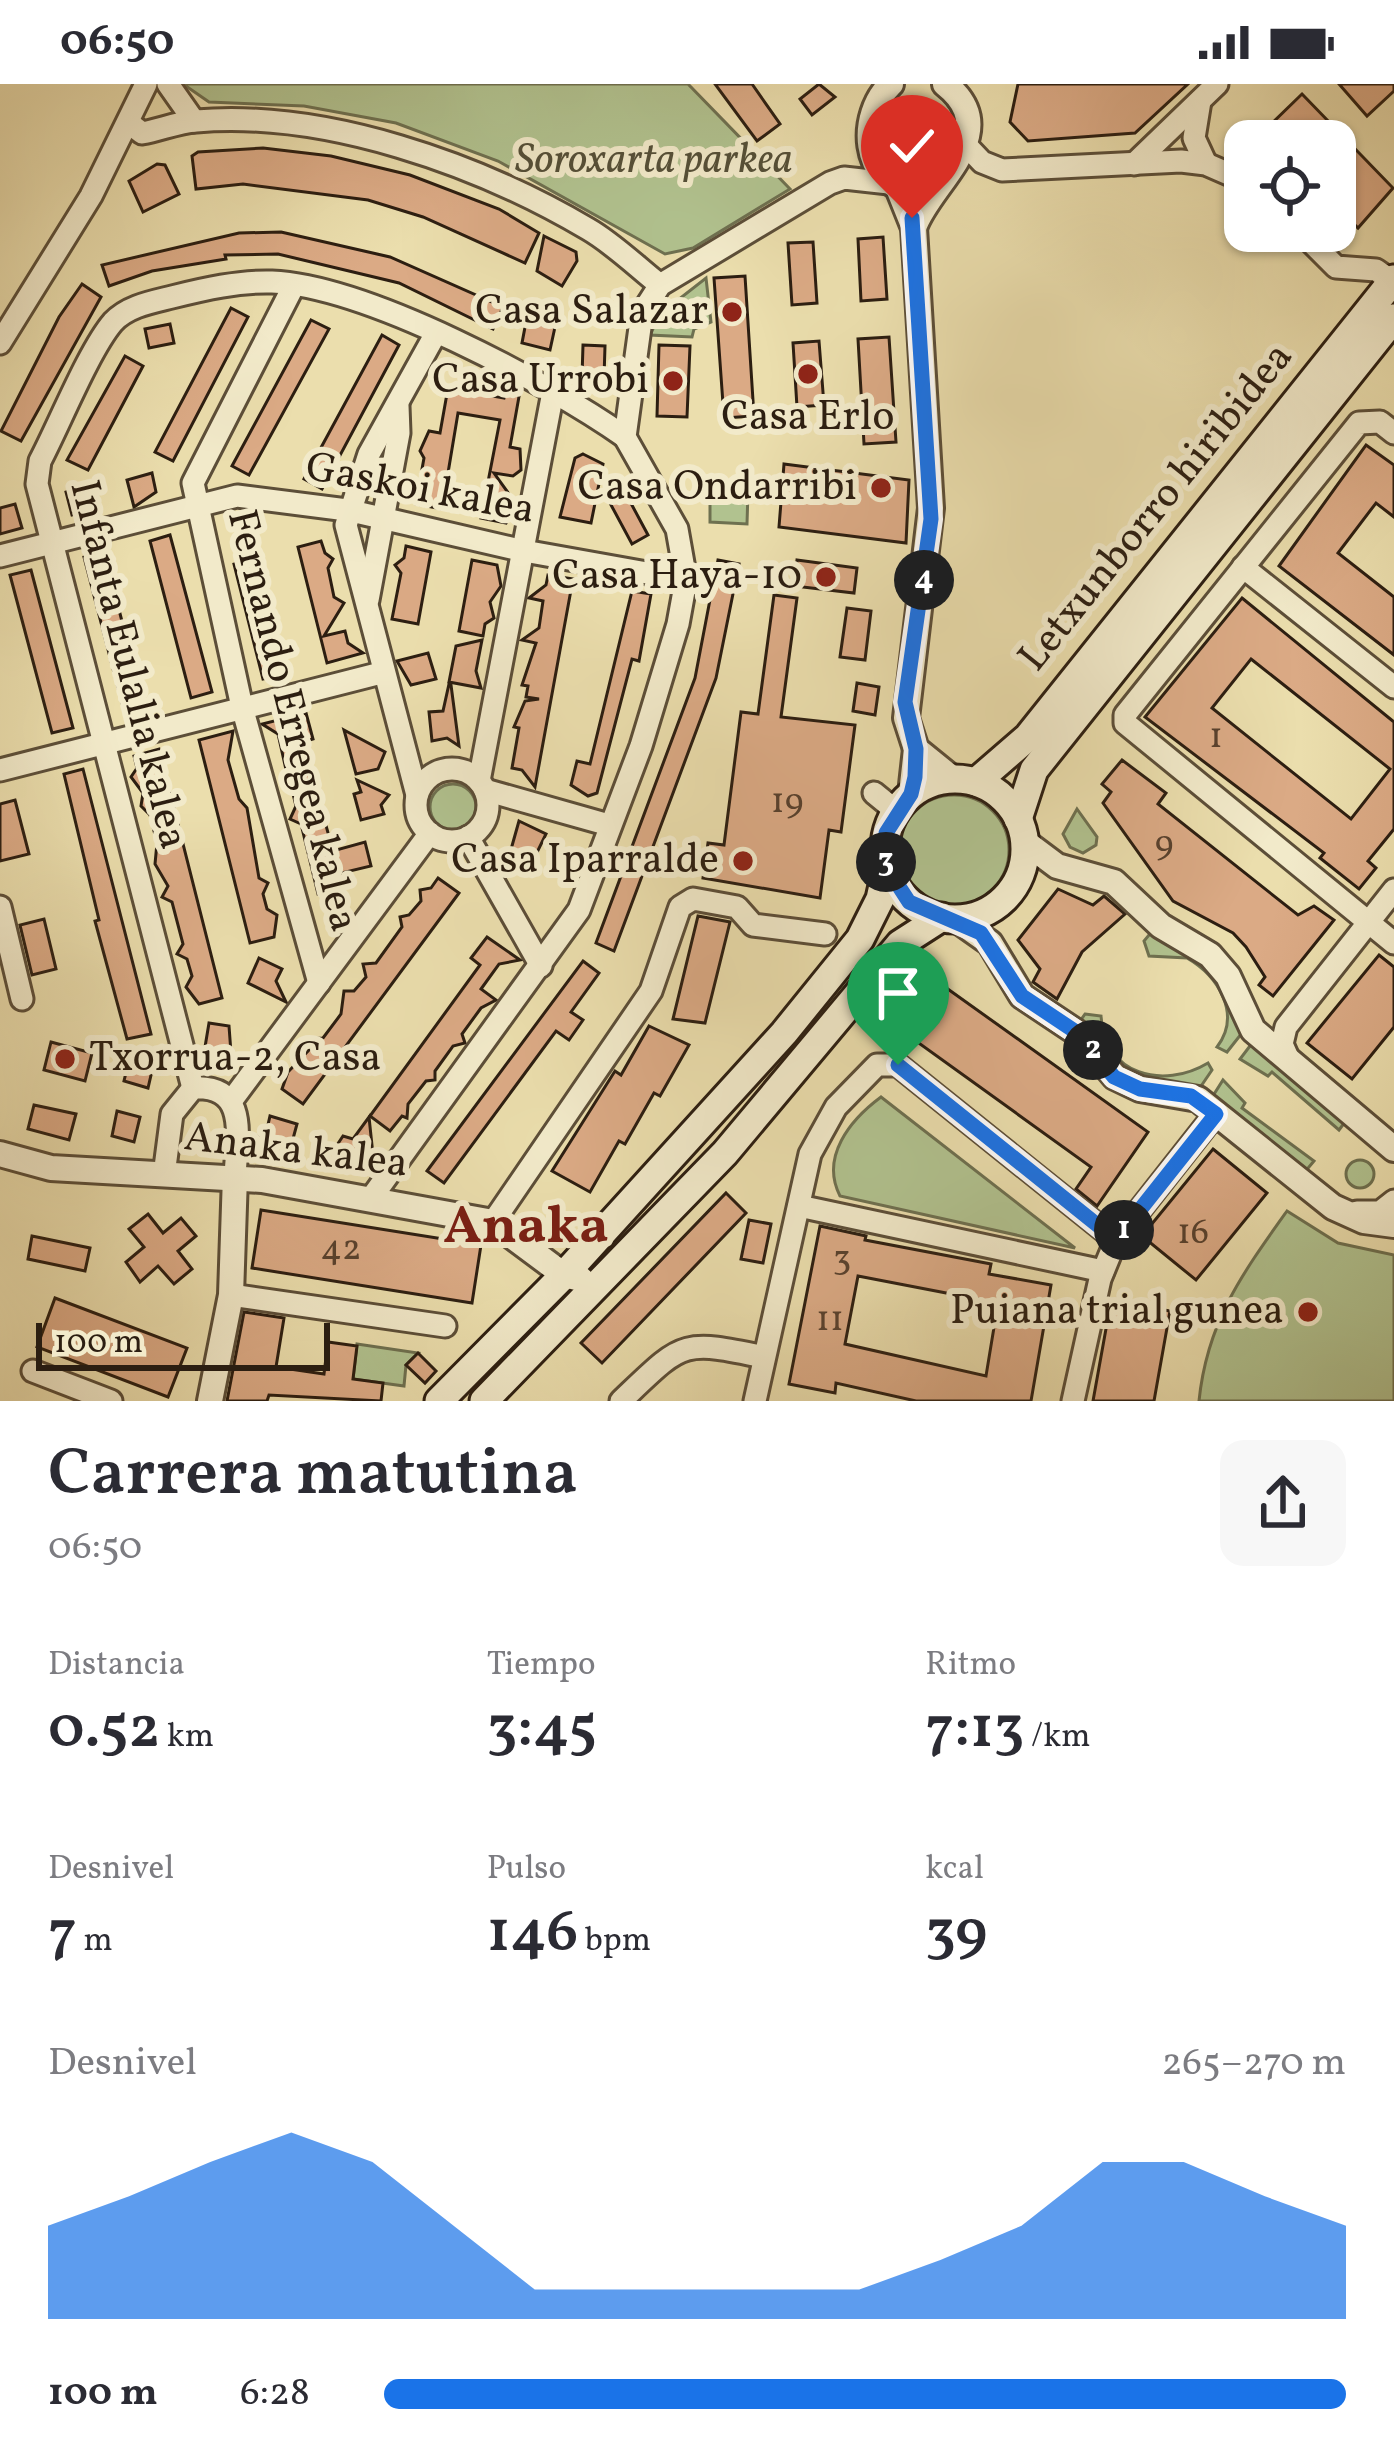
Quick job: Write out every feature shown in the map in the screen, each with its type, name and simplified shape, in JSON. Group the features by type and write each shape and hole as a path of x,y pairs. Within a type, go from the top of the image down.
{"main road":[{"name":"Letxunborro hiribidea","path":"965,781 1028,737 1393,280"},
{"name":"Letxunborro hiribidea","path":"1022,831 1034,770 1394,318"},
{"path":"440,1401 698,1132 851,951 874,914 887,868 886,833 893,799 965,781 996,793 1022,831 1016,884 1002,901 984,913 949,918 900,944 725,1153 484,1401"},
{"path":"887,868 909,902 949,918"}],"street":[{"path":"891,84 875,96 870,142 875,167 894,186 914,228 931,508 905,702 916,749 893,799"},
{"path":"945,84 958,97 964,130 982,162 1002,170 1206,164 1224,172"},
{"path":"914,228 938,188 957,168 972,84"},
{"path":"0,344 92,196 138,103 173,92 194,121"},
{"path":"1134,164 1209,92"},
{"path":"1206,164 1194,138 1209,92"},
{"path":"138,103 142,133 194,121 359,136 477,171 592,231 660,285"},
{"path":"371,1197 579,910 641,746 678,625 686,580 677,529 625,436 633,348 642,313 660,285 844,178 870,142"},
{"path":"844,178 938,188"},
{"path":"1321,252 1336,267 1376,270 1393,280"},
{"name":"Infanta Eulalia kalea","path":"202,1088 37,484 40,461 114,322 137,306 205,289 274,282 436,333 553,392 625,436"},
{"name":"Fernando Erregea kalea","path":"293,287 193,483 195,509 242,707 319,982"},
{"path":"436,333 347,510 381,673 417,795 419,822 447,841 468,837 486,817 482,786 553,392"},
{"path":"366,610 398,433 398,405"},
{"path":"1394,433 1380,422 1359,423 1125,715 1132,733 1394,943"},
{"name":"Gaskoi kalea","path":"0,556 237,496 347,510 524,551 686,580"},
{"path":"1243,567 1394,687"},
{"path":"0,770 381,673"},
{"path":"916,749 965,781"},
{"path":"417,795 424,782 452,769 482,786 609,826"},
{"path":"1022,831 1057,866 1114,882 1160,926 1210,955 1228,976 1252,1030 1394,1149"},
{"path":"232,1100 430,833"},
{"path":"468,837 542,967"},
{"path":"1289,1060 1282,1044 1286,1027 1394,890"},
{"path":"493,1222 650,992 680,907 693,899 737,907 753,926 825,934"},
{"path":"0,907 22,999"},
{"path":"949,918 991,943 1022,996 1079,1034 1114,1077 1140,1089 1191,1096 1333,1207 1364,1221 1394,1225"},
{"path":"1252,1030 1270,1034 1286,1027"},
{"path":"755,1401 810,1154 836,1107 877,1064 898,1065 1116,1240"},
{"path":"164,1174 172,1114 202,1088 232,1100 238,1113 231,1294 210,1401"},
{"path":"1072,1401 1103,1271 1116,1240 1216,1114"},
{"name":"Anaka kalea","path":"0,1154 51,1168 235,1176 493,1222 564,1275"},
{"path":"1333,1207 1379,1212 1394,1201"},
{"path":"799,1206 1103,1271"},
{"path":"564,1275 601,1284"},
{"path":"231,1294 445,1326"},
{"path":"621,1401 680,1348 700,1343 764,1357"},
{"path":"33,1372 111,1401"}],"green space":[{"name":"Soroxarta parkea","path":"183,84 688,84 790,189 693,248 665,254 498,161 396,123 304,106 209,102"},
{"path":"706,278 711,322 694,329 692,337 650,335 660,314"},
{"path":"710,490 748,491 747,524 710,522"},
{"path":"453,784 469,791 476,807 469,823 453,830 437,823 430,807 437,791"},
{"path":"954,795 975,799 993,811 1005,829 1009,850 1005,871 993,889 975,901 954,905 933,901 915,889 903,871 899,850 903,829 915,811 933,799"},
{"path":"1077,809 1097,837 1096,845 1083,853 1070,847 1063,834"},
{"path":"1154,929 1216,969 1242,1033 1227,1052 1217,1047 1227,1009 1217,985 1187,958 1149,956 1144,941"},
{"path":"1085,1014 1101,1016 1113,1052 1139,1072 1173,1075 1208,1063 1212,1070 1199,1089 1126,1075 1078,1024"},
{"path":"1253,1042 1348,1118 1339,1130 1272,1072 1268,1076 1240,1059"},
{"path":"1223,1080 1245,1103 1242,1108 1314,1161 1304,1173 1211,1099"},
{"path":"881,1097 1075,1248 840,1196 834,1167 841,1140"},
{"path":"1360,1160 1370,1164 1374,1174 1370,1184 1360,1188 1350,1184 1346,1174 1350,1164"},
{"name":"Puiana trial gunea","path":"1287,1211 1338,1243 1394,1255 1394,1401 1199,1401 1218,1323 1241,1278"},
{"path":"357,1344 418,1353 406,1365 404,1386 353,1379"}],"building":[{"path":"715,84 752,84 780,124 757,141"},
{"path":"819,84 835,97 812,115 800,99"},
{"path":"1018,84 1188,84 1135,133 1028,141 1010,122"},
{"path":"1339,84 1394,84 1394,91 1367,116"},
{"path":"1302,94 1327,120 1275,120"},
{"path":"263,148 331,156 410,175 499,209 539,233 525,263 423,217 368,200 243,184 196,189 192,156 198,152"},
{"path":"1356,150 1393,188 1356,226"},
{"path":"157,164 165,165 179,194 143,212 129,181"},
{"path":"281,232 390,257 503,307 493,329 399,283 278,254 225,255 226,259 152,271 109,286 102,265 239,233"},
{"path":"544,236 576,252 577,261 562,286 537,271"},
{"path":"883,237 887,299 861,301 858,239"},
{"path":"813,242 817,303 792,305 788,243"},
{"path":"745,276 754,416 724,418 714,278"},
{"path":"82,284 101,297 21,441 1,431 59,317"},
{"path":"231,308 248,317 173,461 155,452"},
{"path":"311,320 329,329 249,475 232,466"},
{"path":"526,322 555,327 550,350 522,343"},
{"path":"170,324 174,343 149,348 145,329"},
{"path":"382,335 399,345 322,489 304,479"},
{"path":"889,337 896,442 864,444 858,339"},
{"name":"Casa Erlo","path":"819,341 824,405 797,407 793,343"},
{"path":"583,345 605,346 604,378 582,377"},
{"name":"Casa Urrobi","path":"659,345 690,346 687,417 657,416"},
{"path":"125,356 143,366 88,470 67,460"},
{"path":"507,385 520,391 510,447 520,449 521,470 513,476 494,473 514,501 506,523 481,518 500,420 458,413 442,509 416,504 413,484 420,480 424,458 420,451 429,431 440,433 448,388 504,398"},
{"path":"1366,445 1394,465 1394,517 1376,503 1338,553 1394,597 1394,655 1279,566"},
{"path":"583,454 603,464 591,523 560,517 575,458"},
{"path":"784,464 909,480 906,543 779,527"},
{"path":"152,473 156,492 134,507 127,480"},
{"path":"619,481 648,535 632,544 603,490"},
{"path":"86,486 92,510 72,515 66,492"},
{"path":"15,504 22,528 0,534 0,508"},
{"path":"170,535 212,692 191,698 150,541"},
{"path":"321,541 333,559 328,568 334,597 344,603 324,636 345,631 348,643 363,653 327,663 298,547"},
{"path":"406,546 431,552 418,624 392,619 401,573 395,565 404,558"},
{"path":"104,552 145,710 125,715 84,557"},
{"path":"255,559 286,674 263,679 234,564"},
{"path":"472,560 497,565 501,586 490,602 494,618 485,624 483,636 459,631"},
{"path":"718,560 739,564 716,678 614,951 596,943 695,678 713,584 701,582 700,574 716,571"},
{"name":"Casa Haya-10","path":"797,560 857,568 854,593 794,586"},
{"path":"31,570 73,728 52,733 10,575"},
{"path":"548,575 573,579 535,787 522,770 512,768 519,728 514,727 525,701 539,699 526,697 528,686 522,685 536,643 522,640 539,628 543,601 529,598 546,585"},
{"path":"632,591 651,594 639,661 632,659 597,793 588,796 571,785 577,761 590,764"},
{"path":"774,595 797,598 781,717 855,725 841,832 829,830 820,898 703,878 708,843 724,845 741,712 758,714"},
{"path":"1242,598 1394,722 1394,829 1368,861 1376,868 1359,889 1320,858 1324,853 1145,717","holes":["1251,659 1390,769 1351,819 1212,708"]},
{"path":"847,608 871,611 865,660 840,657"},
{"path":"482,640 476,671 481,688 449,682 456,646"},
{"path":"428,653 436,679 411,685 397,661"},
{"path":"857,683 879,687 875,715 853,711"},
{"path":"449,684 459,746 447,738 432,741 429,712 443,711"},
{"path":"306,713 313,739 303,742 333,851 365,842 371,866 337,874 340,888 318,894 301,824 290,819 296,806 292,790 283,786 287,774 278,734 262,724"},
{"path":"344,730 385,752 378,769 356,774"},
{"path":"233,731 228,760 239,799 247,808 259,878 268,883 263,894 267,909 277,915 274,937 250,943 199,740"},
{"path":"159,749 222,998 199,1004 186,987 192,976 187,959 177,954 183,944 172,902 162,897 168,886 155,864 157,843 150,815 141,806 143,793 131,777 137,768 134,756"},
{"path":"1122,760 1166,793 1158,804 1298,915 1314,906 1334,920 1273,996 1259,985 1265,977 1233,933 1173,901 1103,803 1111,792 1102,784"},
{"path":"83,769 151,1034 127,1039 95,921 99,920 64,774"},
{"path":"357,780 389,795 381,805 384,814 361,820 354,794 361,792"},
{"path":"15,800 29,854 0,861 0,804"},
{"path":"519,821 546,834 528,871 508,860"},
{"path":"438,878 459,893 303,1104 282,1089 288,1072 309,1050 308,1039 323,1038 341,1014 344,991 354,991 366,977 363,964 376,963 402,927 400,917 409,915 421,901 420,890 431,888"},
{"path":"1058,889 1093,905 1104,896 1125,914 1082,952 1057,999 1033,982 1040,969 1018,940"},
{"path":"698,916 730,922 705,1023 673,1019"},
{"path":"44,919 56,969 32,975 20,925"},
{"path":"487,937 520,960 499,964 481,989 496,1000 481,1008 462,1034 465,1043 453,1046 435,1071 435,1080 426,1081 408,1104 407,1118 402,1116 390,1131 370,1116 480,965 471,958"},
{"path":"1379,955 1394,967 1394,1027 1352,1079 1307,1043"},
{"path":"259,958 282,969 276,981 286,1002 248,983"},
{"path":"583,961 599,973 571,1012 583,1020 569,1040 556,1031 444,1183 427,1171"},
{"path":"938,982 1148,1132 1097,1206 1076,1189 1091,1167 902,1031"},
{"path":"209,1023 229,1026 231,1053 204,1053"},
{"path":"649,1026 689,1045 625,1144 619,1141 590,1192 552,1171 615,1071 621,1075"},
{"name":"Txorrua-2, Casa","path":"51,1042 92,1053 85,1081 44,1070"},
{"path":"130,1056 154,1062 148,1088 124,1081"},
{"path":"34,1105 76,1114 69,1140 28,1129"},
{"path":"117,1111 140,1117 134,1142 112,1136"},
{"path":"270,1116 297,1124 290,1150 252,1140 267,1129"},
{"path":"369,1117 373,1155 365,1149 356,1163 335,1148 343,1136 353,1139"},
{"path":"1213,1149 1267,1193 1196,1280 1142,1236"},
{"path":"726,1193 746,1213 602,1363 581,1343"},
{"path":"261,1210 481,1245 472,1303 252,1268"},
{"path":"148,1214 163,1233 181,1218 196,1236 178,1251 192,1269 174,1284 158,1266 140,1282 126,1262 144,1247 129,1229"},
{"path":"749,1220 771,1224 763,1263 741,1259"},
{"path":"820,1226 866,1236 865,1240 991,1264 989,1274 1051,1285 1031,1401 916,1401 836,1383 835,1393 789,1384","holes":["858,1276 998,1303 986,1376 845,1344"]},
{"path":"32,1236 90,1248 85,1271 28,1259"},
{"path":"55,1298 187,1348 168,1397 37,1347"},
{"path":"1111,1301 1170,1311 1154,1401 1093,1401"},
{"path":"244,1312 284,1318 276,1367 324,1374 328,1342 357,1346 353,1379 383,1383 381,1401 269,1395 267,1401 227,1401"},
{"path":"418,1353 436,1371 425,1383 406,1365"}],"place":[{"name":"Casa Salazar","path":"732,312"},
{"name":"Casa Erlo","path":"808,374"},
{"name":"Casa Urrobi","path":"673,381"},
{"name":"Casa Ondarribi","path":"881,488"},
{"name":"Casa Haya-10","path":"826,577"},
{"name":"Casa Iparralde","path":"743,861"},
{"name":"Txorrua-2, Casa","path":"65,1059"},
{"name":"Puiana trial gunea","path":"1308,1312"}],"district":[{"name":"Anaka","path":"526,1228"}],"route":[{"path":"898,1065 1116,1240 1216,1114 1191,1096 1140,1089 1114,1077 1079,1034 1022,996 981,933 956,919 922,911 899,892 887,868 886,833 911,794 915,777 916,749 905,702 931,519 912,218"}]}
